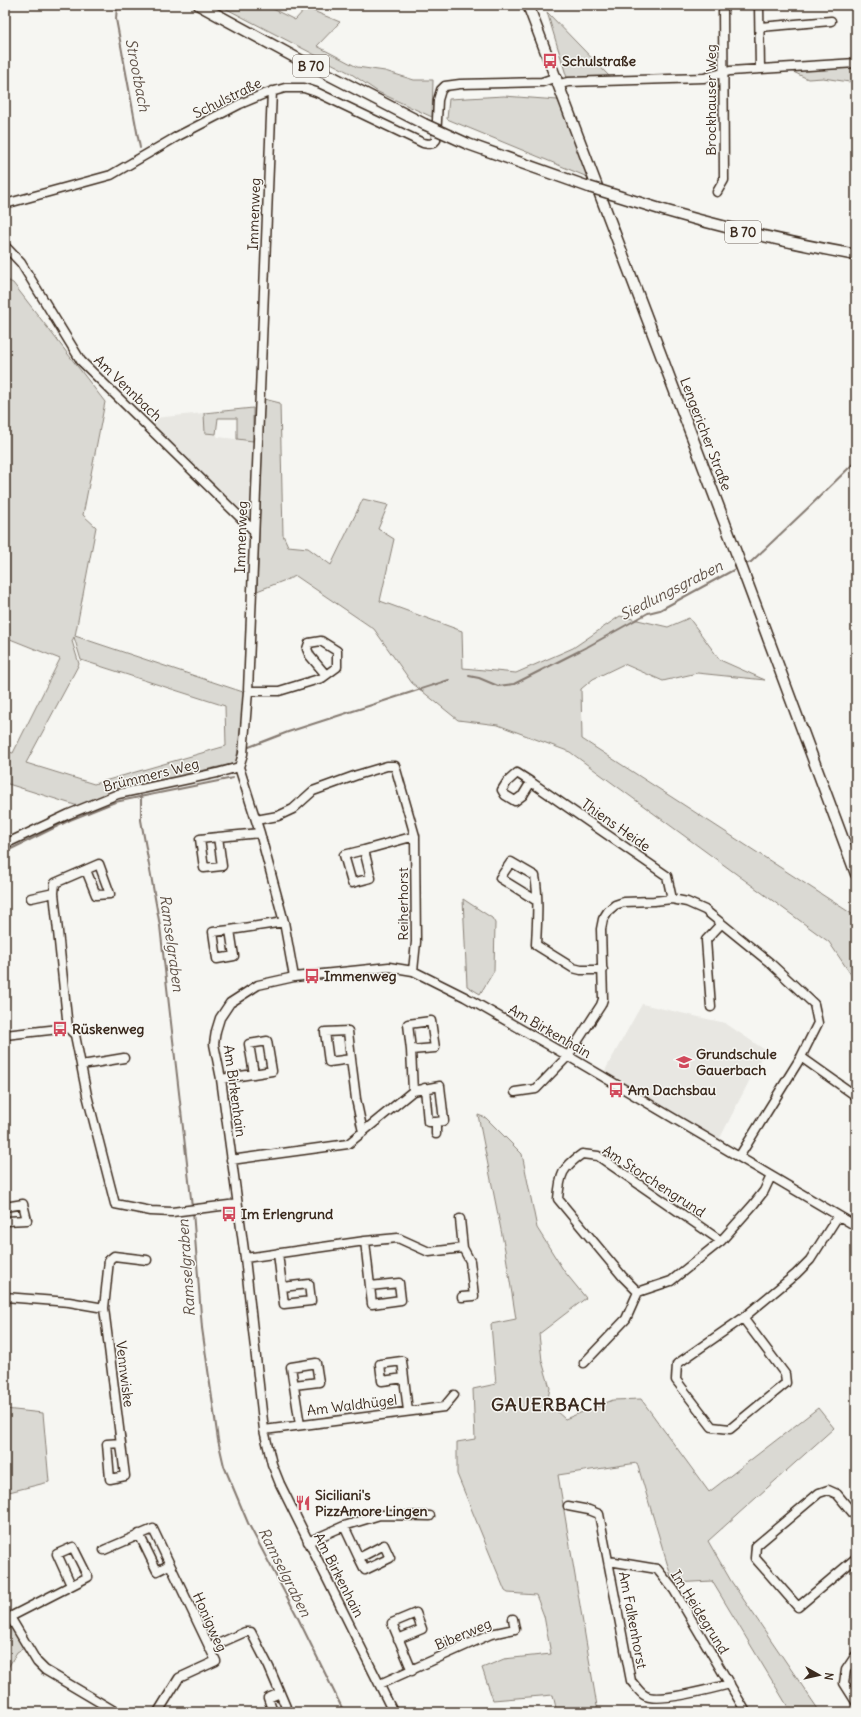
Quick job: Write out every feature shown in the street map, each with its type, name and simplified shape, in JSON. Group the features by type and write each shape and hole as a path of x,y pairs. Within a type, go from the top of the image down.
{"main road":[{"name":"B 70","path":"199,5 300,60 424,124 468,144 589,187 683,216 739,231 806,246 856,255"},
{"name":"Lengericher Straße","path":"528,5 744,573 856,874"}],"street":[{"name":"Brockhauser Weg","path":"716,192 724,180 723,5"},
{"path":"759,5 760,69"},
{"path":"760,27 831,21"},
{"name":"Schulstraße","path":"5,204 111,175 178,136 240,104 272,91 284,88 304,88 316,92 416,140 429,144 434,143 436,140 438,100 441,90 445,86 460,84 704,78 724,73 760,69 856,63"},
{"name":"Immenweg","path":"239,767 243,754 248,690 272,91"},
{"name":"Am Vennbach","path":"5,246 21,263 81,361 254,531"},
{"path":"248,690 279,691 322,678 326,675"},
{"name":"Reiherhorst","path":"256,820 278,816 293,809 313,791 356,775 387,766 395,766 416,836 416,942 413,971"},
{"path":"239,767 260,833 284,922 294,977"},
{"name":"Brümmers Weg","path":"5,844 69,814 118,794 239,767"},
{"name":"Thiens Heide","path":"531,782 667,876 672,899"},
{"path":"218,837 260,833"},
{"path":"364,850 416,836"},
{"path":"537,901 500,878 510,862 535,876 538,892 536,945 573,968 580,970 602,970"},
{"path":"86,870 55,883 54,893 68,1028 75,1035 95,1131 115,1204 151,1211 172,1212 237,1204"},
{"path":"31,898 54,893"},
{"path":"515,1092 536,1089 568,1056 603,999 601,929 603,919 608,911 615,905 624,902 672,899 686,902 705,910 769,962 814,1004 818,1023 801,1057 739,1156"},
{"path":"230,930 284,922"},
{"path":"711,1007 706,940 721,924"},
{"name":"Am Birkenhain","path":"393,1712 280,1484 272,1464 264,1430 245,1258 221,1079 214,1044 220,1018 230,1003 258,985 294,977 389,967 413,971 465,997 568,1056 856,1226"},
{"path":"411,1050 435,1048 431,1021 408,1024 414,1090"},
{"path":"5,1035 68,1028"},
{"path":"351,1059 329,1062 325,1032 348,1031 356,1099 364,1132"},
{"path":"801,1057 856,1095"},
{"path":"82,1065 124,1058"},
{"path":"221,1079 254,1074"},
{"path":"232,1160 348,1144 414,1090 425,1088 440,1086 444,1121 428,1122 425,1088"},
{"path":"436,1122 436,1134"},
{"name":"Am Storchengrund","path":"638,1292 623,1277 558,1199 560,1179 568,1164 582,1154 598,1156 720,1240"},
{"path":"584,1363 626,1319 638,1292 671,1282 720,1240 754,1204 764,1191 772,1176"},
{"path":"5,1207 23,1204 27,1220 6,1221 5,1219"},
{"path":"743,1318 785,1374 786,1383 730,1429 712,1427 676,1380 677,1364 743,1318 796,1274 810,1260 838,1216"},
{"path":"460,1219 463,1248 470,1260 474,1296 462,1297"},
{"path":"245,1258 278,1252 398,1238 429,1252 463,1248"},
{"path":"365,1241 370,1286"},
{"path":"278,1252 282,1287"},
{"name":"Vennwiske","path":"121,1443 104,1308 109,1260 114,1256 147,1260"},
{"path":"5,1296 69,1302 104,1308"},
{"name":"Am Waldhügel","path":"404,1378 408,1411"},
{"name":"Am Waldhügel","path":"294,1386 300,1425"},
{"name":"Am Waldhügel","path":"264,1430 444,1407 454,1395"},
{"path":"856,1517 837,1494 828,1490 819,1493 756,1546 755,1558 798,1607 856,1558"},
{"name":"Am Falkenhorst","path":"568,1506 589,1510 599,1514 631,1681 644,1695 651,1698 687,1694 730,1684"},
{"path":"308,1542 344,1526 380,1515 430,1516"},
{"path":"344,1526 359,1558"},
{"name":"Honigweg","path":"104,1550 153,1529 216,1661 179,1678 158,1712"},
{"path":"139,1534 157,1571 170,1565"},
{"path":"71,1585 57,1554 73,1546 88,1577 10,1617 37,1662 45,1670 116,1712"},
{"name":"Im Heidegrund","path":"608,1560 657,1569 674,1590 746,1712"},
{"name":"Biberweg","path":"380,1684 412,1671 490,1634 515,1629 513,1619"},
{"path":"209,1648 245,1632 251,1632 269,1666 287,1710 274,1712 268,1698 280,1693"},
{"path":"398,1639 412,1671"},
{"path":"856,1655 846,1670 844,1683 856,1702"}],"shaded area":[{"path":"219,5 265,5 295,20 306,8 340,22 317,46 357,67 385,71 414,80 433,80 432,117 378,92 350,73"},
{"path":"547,12 610,77 567,78"},
{"path":"856,65 856,83 823,78 808,79 787,69"},
{"path":"504,96 558,100 590,178 447,119 449,99"},
{"path":"5,279 13,283 105,402 83,515 96,527 75,636 246,693 236,763 115,790 78,806 5,783 5,751 13,753 60,659 5,637","holes":["74,637 81,660 225,706 226,746 94,784 26,763 79,664 72,641"]},
{"path":"264,399 280,403 283,535 288,546 308,548 331,565 363,499 388,505 378,529 394,539 380,601 462,631 463,668 516,673 573,648 620,616 668,627 689,618 720,660 765,680 697,673 663,681 624,664 593,679 581,689 582,739 852,914 856,926 856,982 829,942 570,752 498,725 458,720 412,683 374,629 296,576 257,591"},
{"path":"253,408 253,441 237,439 237,418 218,418 216,434 205,433 204,413"},
{"path":"204,413 205,433 216,434 218,437 253,441 252,525 150,423 154,418"},
{"path":"463,899 492,918 495,923 494,971 480,994 467,986"},
{"name":"Grundschule Gauerbach","path":"642,1004 725,1023 765,1050 719,1140 669,1113 603,1074"},
{"path":"478,1115 486,1118 522,1154 537,1228 564,1271 586,1298 539,1334 542,1361 550,1388 547,1403 565,1419 613,1400 641,1399 709,1492 818,1408 834,1428 708,1541 731,1581 820,1712 791,1712 712,1581 673,1583 637,1463 558,1475 598,1712 557,1712 553,1695 493,1700 482,1668 504,1659 551,1654 544,1616 536,1595 508,1593 505,1591 457,1474 457,1442 475,1439 473,1389 496,1384 491,1324 516,1319 505,1250"},
{"path":"5,1409 43,1413 49,1482 5,1493"},
{"path":"9,1620 26,1647 17,1652 5,1673 5,1622"}],"waterway":[{"name":"Strootbach","path":"117,5 116,19 140,148"},
{"name":"Siedlungsgraben","path":"745,564 751,562 856,461"},
{"name":"Siedlungsgraben","path":"469,676 479,678 498,686 514,684 587,647 648,613 660,610 739,567"},
{"path":"249,747 288,732 449,680"},
{"path":"5,852 70,820 115,802 233,778"},
{"name":"Ramselgraben","path":"141,796 141,820 160,926 192,1207"},
{"name":"Ramselgraben","path":"193,1211 202,1328 218,1440 224,1466 248,1523 296,1614 344,1712"}],"place":[{"name":"Schulstraße","path":"550,61"},
{"name":"Immenweg","path":"312,976"},
{"name":"Rüskenweg","path":"60,1029"},
{"name":"Grundschule Gauerbach","path":"684,1062"},
{"name":"Am Dachsbau","path":"616,1090"},
{"name":"Im Erlengrund","path":"229,1214"},
{"name":"Siciliani's PizzAmore Lingen","path":"303,1503"}],"district":[{"name":"GAUERBACH","path":"549,1404"}]}
